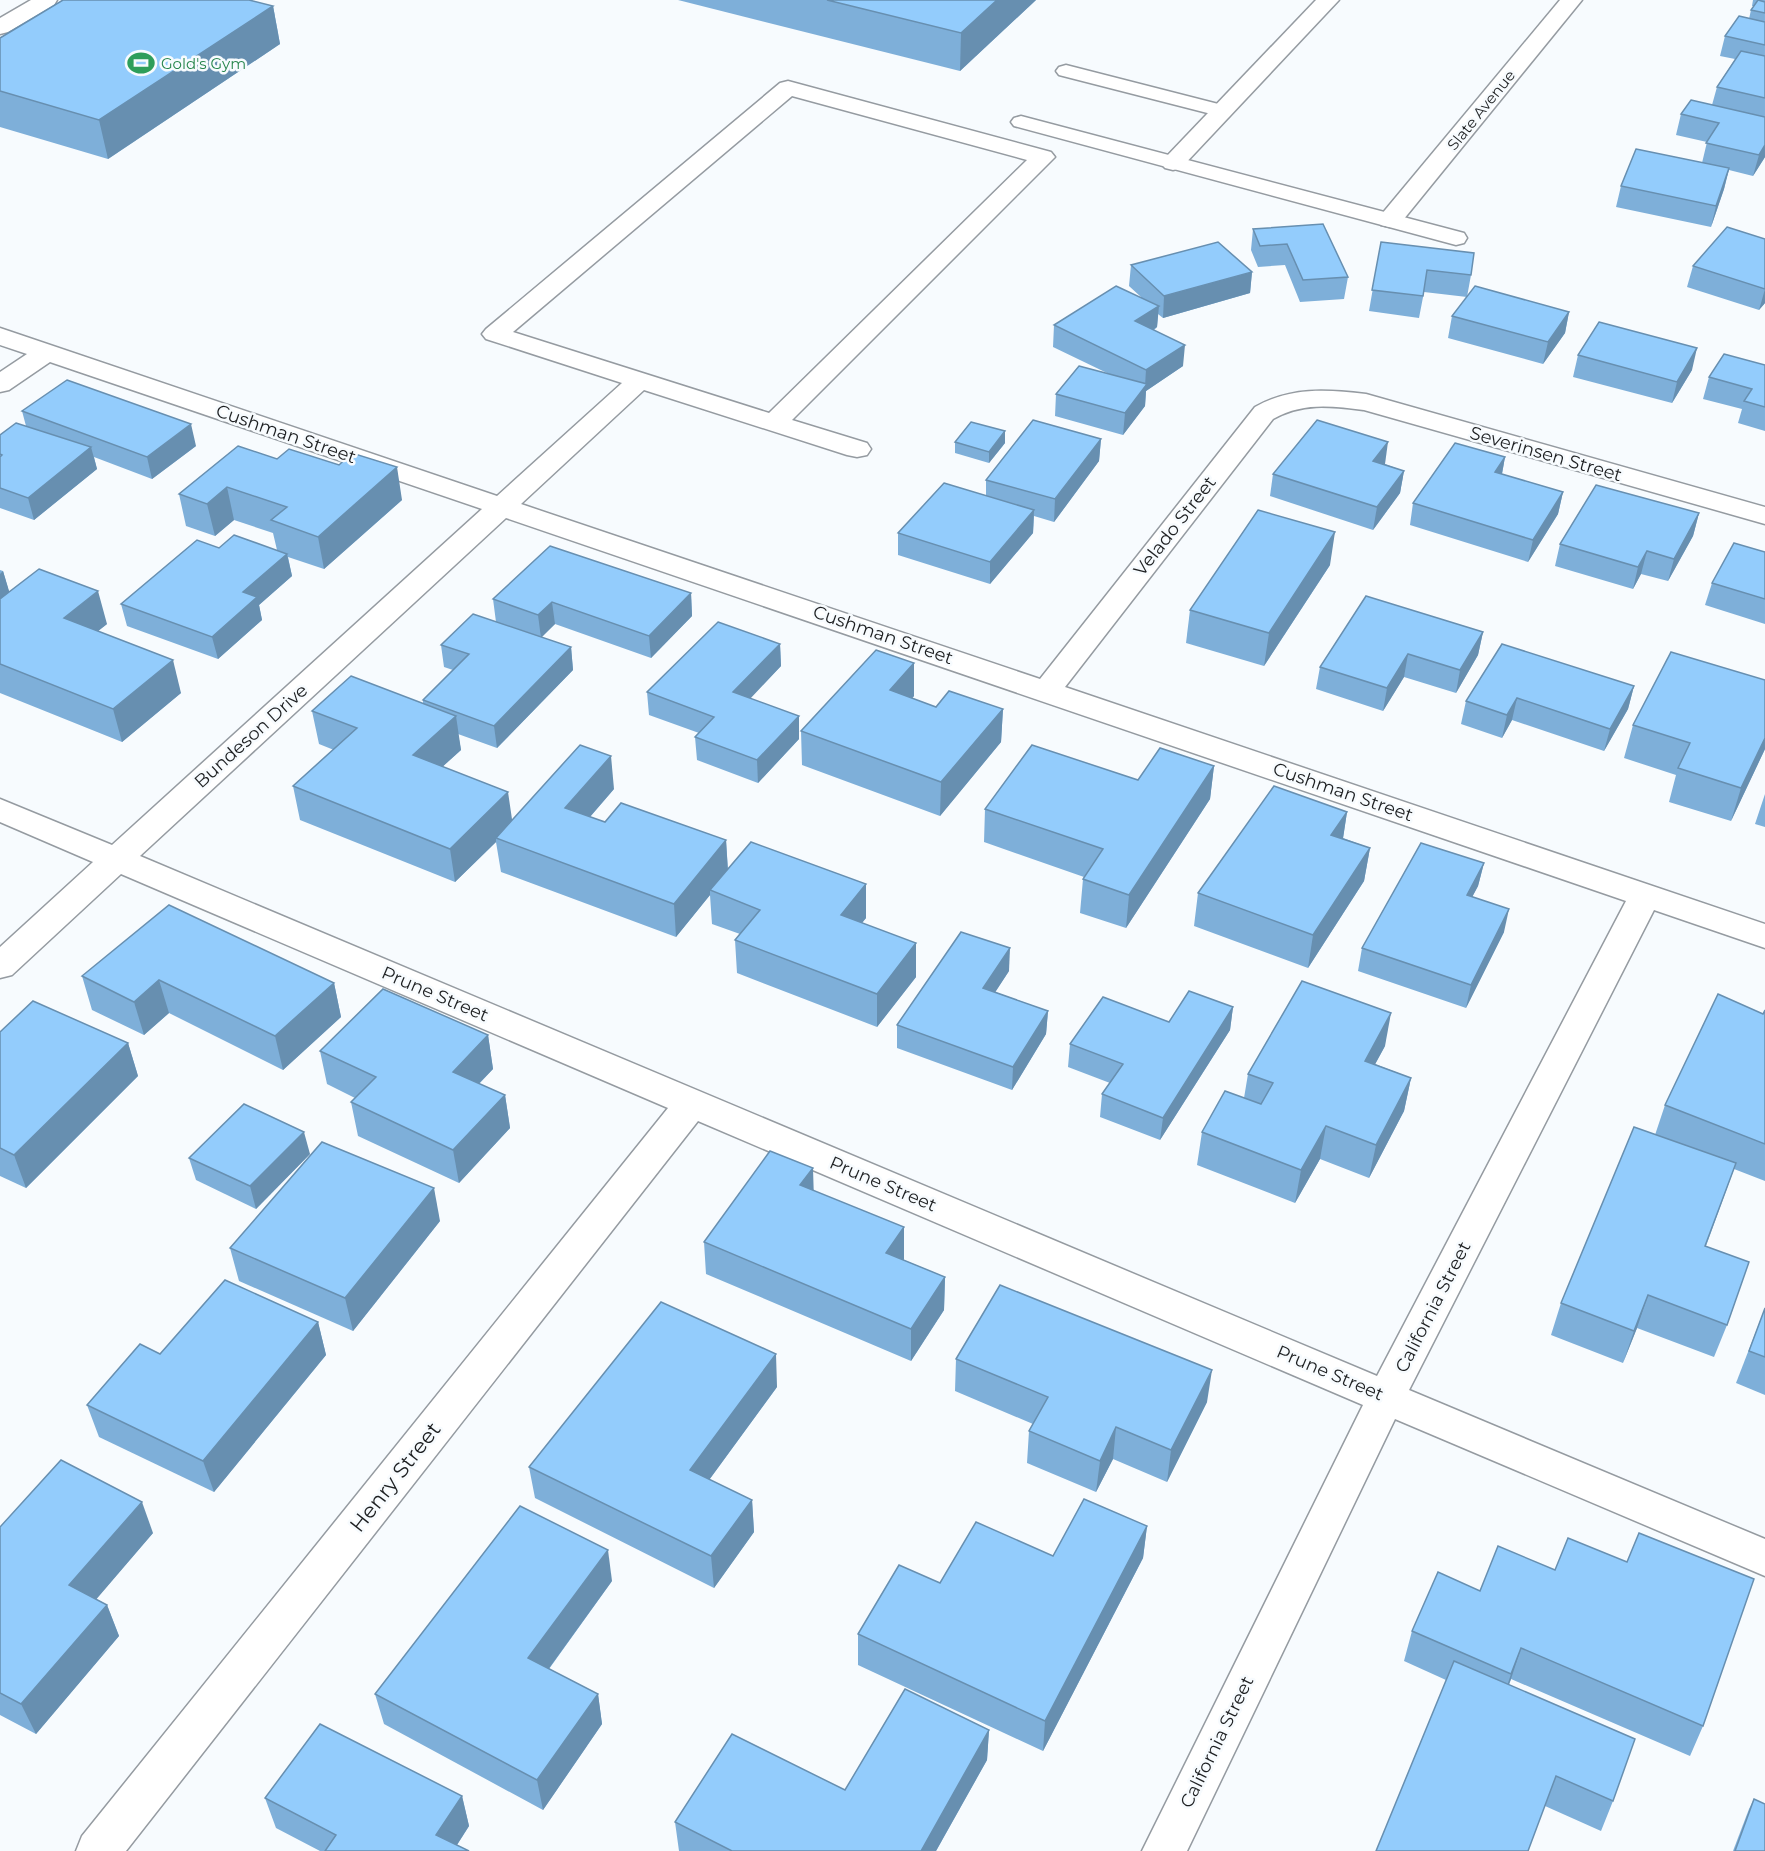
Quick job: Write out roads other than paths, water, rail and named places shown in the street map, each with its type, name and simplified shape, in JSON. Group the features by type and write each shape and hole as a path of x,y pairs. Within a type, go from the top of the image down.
{"street":[{"path":"0,27 46,0"},
{"path":"1173,163 1328,0"},
{"name":"Slate Avenue","path":"1390,220 1571,0"},
{"path":"774,423 1043,157 788,88 495,334 774,423 857,449"},
{"name":"Cushman Street","path":"0,336 1765,936"},
{"path":"0,384 45,353"},
{"name":"Bundeson Drive","path":"0,966 640,380"},
{"name":"Severinsen Street","path":"1325,397 1366,402 1765,516"},
{"name":"Velado Street","path":"1046,690 1264,413 1288,401 1325,397"},
{"name":"Prune Street","path":"0,810 1765,1558"},
{"name":"California Street","path":"1164,1851 1386,1397 1645,895"},
{"name":"Henry Street","path":"98,1851 692,1103"}],"lane":[{"path":"1066,70 1223,111"},
{"path":"1021,122 1456,238"}],"place":[{"name":"Gold's Gym","path":"141,63"}]}
